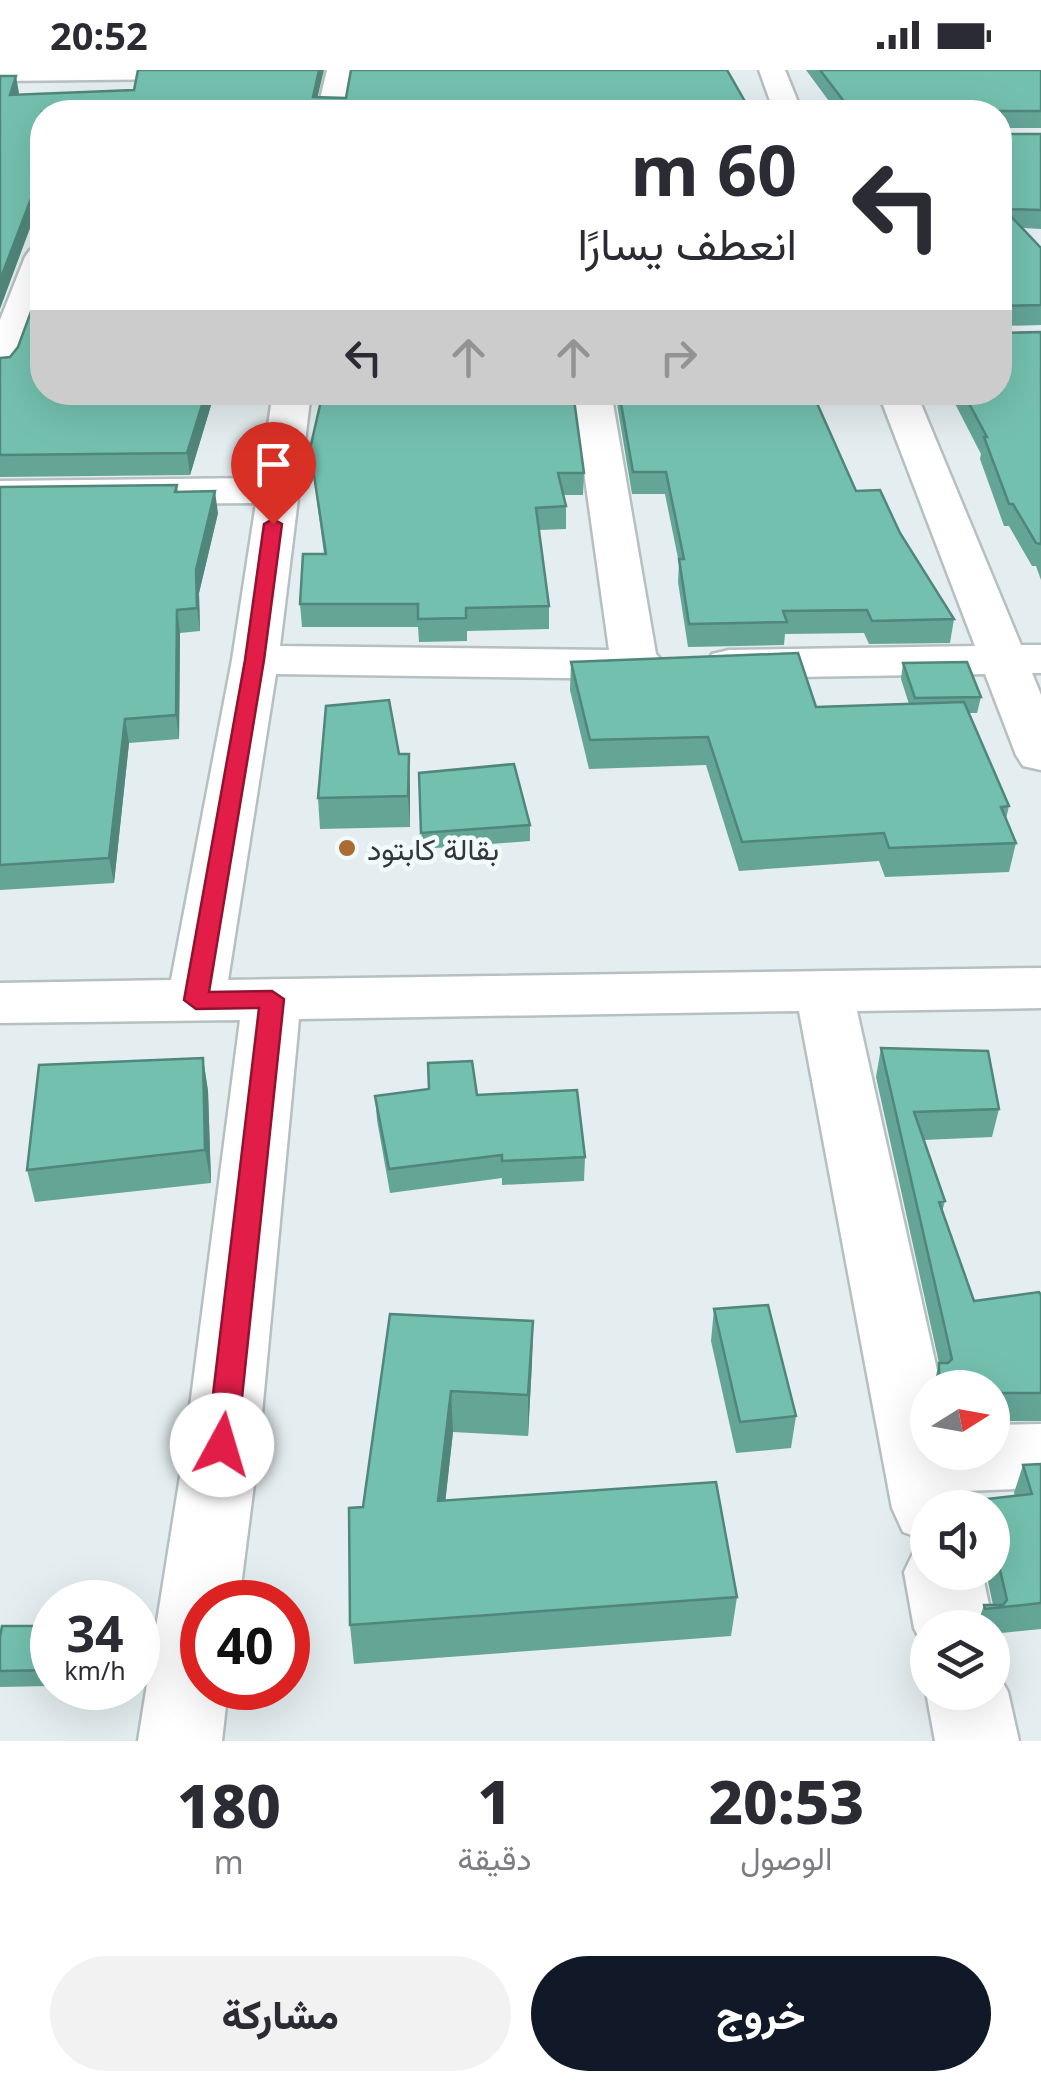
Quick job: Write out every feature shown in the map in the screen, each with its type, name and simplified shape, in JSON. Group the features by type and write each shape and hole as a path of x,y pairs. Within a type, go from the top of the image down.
{"street":[{"path":"0,73 273,70"},
{"path":"333,100 340,70"},
{"path":"772,70 783,100"},
{"path":"102,99 113,72"},
{"path":"0,366 30,258"},
{"path":"196,1000 255,660 290,405"},
{"path":"594,405 634,665"},
{"path":"903,405 1022,660 1041,755"},
{"path":"0,494 278,490"},
{"path":"255,660 634,665 1022,660"},
{"path":"0,1003 1041,988"},
{"path":"824,991 925,1484 1041,1456"},
{"path":"180,1741 222,1445 272,999"},
{"path":"971,1710 977,1741"}],"building":[{"path":"138,70 319,70 313,97 346,98 351,70 727,70 744,100 30,100 30,201 0,280 0,76 16,76 10,95 134,90"},
{"path":"820,70 1041,70 1041,111 1012,111 1012,100 843,100"},
{"path":"1012,134 1041,134 1041,210 1012,209"},
{"path":"1012,217 1041,248 1041,305 1012,306"},
{"path":"30,314 30,405 202,405 187,453 0,455 0,358 10,357"},
{"path":"1041,332 1041,544 1036,543 1013,504 1009,504 987,437 970,405 1012,405 1012,333"},
{"path":"320,405 575,405 584,473 558,473 566,506 536,508 549,606 466,608 466,618 418,619 418,604 300,604 303,554 326,554 310,449"},
{"path":"621,405 818,405 856,491 880,490 900,533 954,619 872,621 867,610 783,611 787,622 689,624 679,559 684,559 666,472 633,472"},
{"path":"177,485 175,492 215,491 196,570 197,608 177,610 176,715 125,719 109,858 0,865 0,487"},
{"path":"798,653 816,707 964,702 1009,806 1001,807 1016,843 889,848 884,833 742,842 708,737 590,740 571,662"},
{"path":"967,662 981,697 915,698 903,663"},
{"path":"389,700 399,754 409,754 408,796 318,798 326,706"},
{"path":"514,764 530,825 421,833 419,773"},
{"path":"881,1048 988,1051 999,1109 914,1112 945,1201 939,1202 974,1301 1039,1292 1041,1295 1041,1393 1010,1393 1010,1370 939,1370 939,1363 952,1359"},
{"path":"203,1058 205,1150 27,1170 39,1065"},
{"path":"472,1061 477,1095 577,1090 585,1157 502,1161 502,1155 389,1169 375,1096 429,1089 428,1063"},
{"path":"768,1305 796,1416 740,1422 714,1309"},
{"path":"390,1314 533,1321 528,1395 451,1391 438,1501 716,1482 737,1597 350,1625 349,1508 363,1507"},
{"path":"1041,1464 1041,1603 985,1609 984,1605 1003,1605 1007,1600 1005,1590 1010,1590 1010,1496 1032,1494 1023,1465"},
{"path":"2,1626 30,1626 30,1670 0,1671"}],"place":[{"name":"بقالة كابتود","path":"347,848"}],"route":[{"path":"222,1445 272,999 196,1000 255,660 273,524"}]}
